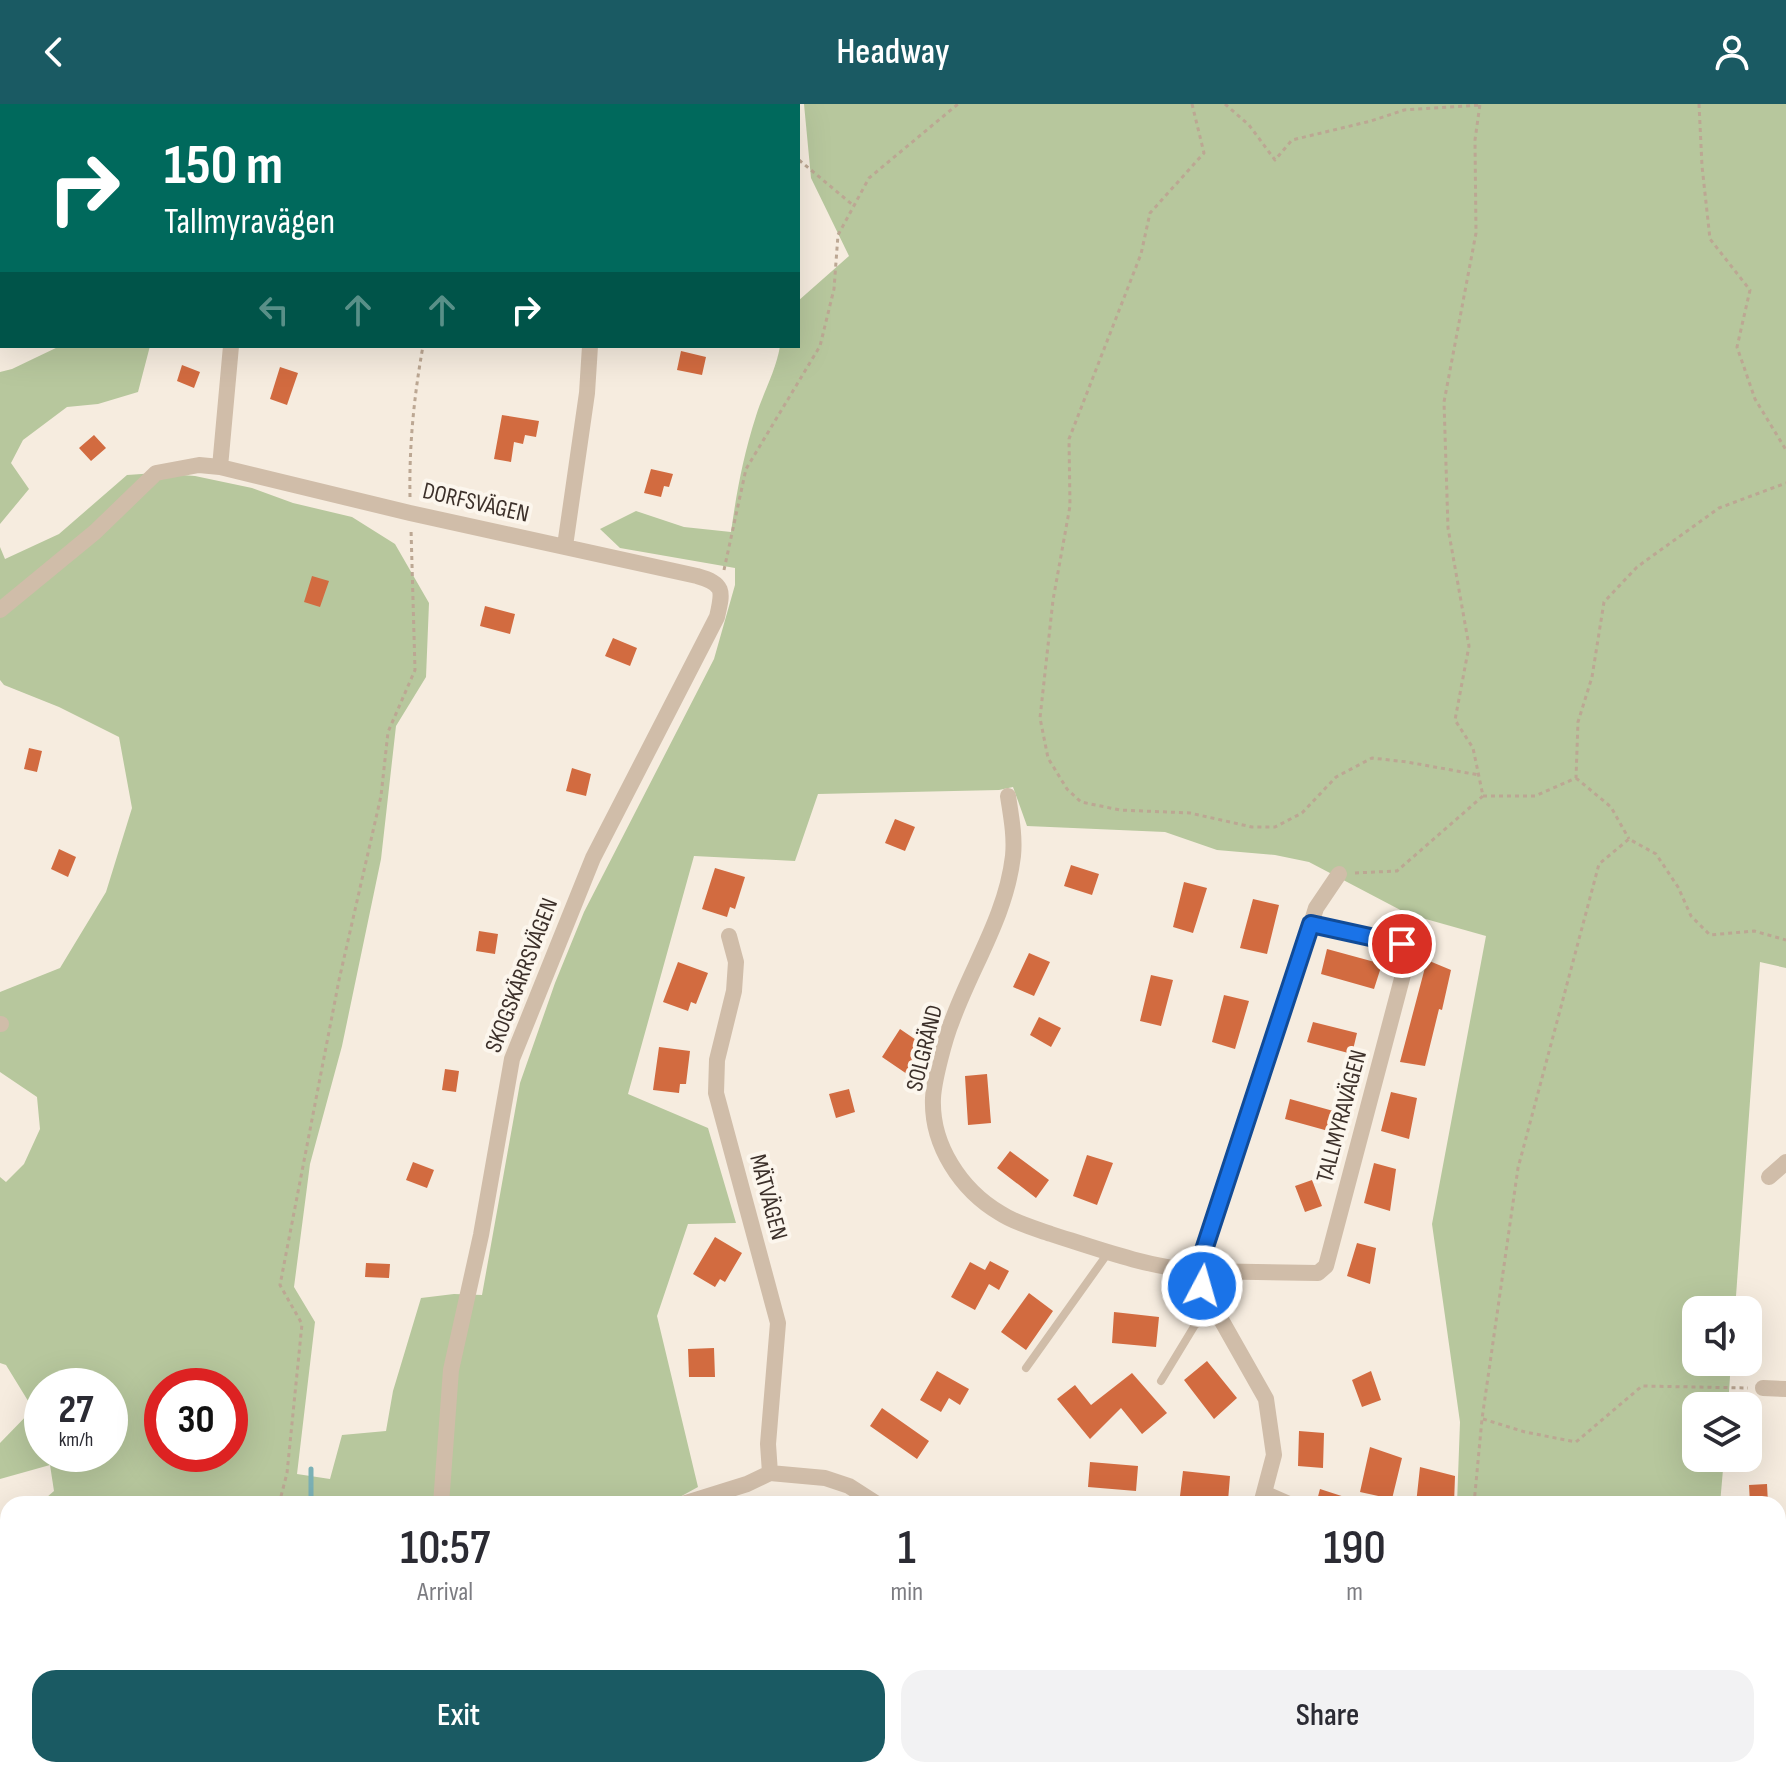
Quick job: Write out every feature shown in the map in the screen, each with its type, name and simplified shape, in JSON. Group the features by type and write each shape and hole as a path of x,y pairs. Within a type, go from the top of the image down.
{"street":[{"path":"220,467 231,348"},
{"path":"565,546 587,393 590,348"},
{"name":"DORFSVÄGEN","path":"0,610 95,532 156,473 199,465 220,467 410,513 697,576 720,587"},
{"name":"SKOGSKÄRRSVÄGEN","path":"442,1496 451,1370 481,1235 512,1059 593,858 717,617 723,597 720,587"},
{"name":"SOLGRÄND","path":"1008,796 1014,843 1010,870 989,941 951,1022 933,1097 944,1150 959,1178 977,1197 1002,1215 1109,1252 1172,1269 1197,1271"},
{"path":"1264,1496 1274,1455 1266,1399 1202,1286 1197,1271 1316,908 1339,874"},
{"name":"TALLMYRAVÄGEN","path":"1197,1271 1318,1273 1326,1266 1409,952 1402,944 1311,924"},
{"name":"MÄTVÄGEN","path":"729,936 736,962 734,991 717,1060 716,1093 778,1323 768,1444 770,1473"},
{"path":"1769,1177 1786,1162"},
{"path":"1763,1388 1786,1389"},
{"path":"709,1496 770,1473 825,1478 849,1486 865,1496"}],"lane":[{"path":"1026,1368 1109,1252"},
{"path":"1161,1381 1195,1325 1217,1310"}],"path":[{"path":"720,587 746,469 820,346 834,289 838,235 869,178 958,104"},
{"path":"1192,104 1204,153 1150,213 1141,254 1069,439 1070,506 1053,600 1040,718 1048,758 1067,789 1081,802 1120,810 1190,813 1252,827 1275,827 1302,813 1336,777 1372,758 1479,775"},
{"path":"1225,104 1249,125 1275,160 1292,140 1404,110 1480,105 1475,140 1476,233 1444,402 1448,528 1469,646 1455,720 1473,748 1483,796"},
{"path":"1699,104 1710,239 1750,290 1737,347 1755,399 1786,450"},
{"path":"800,161 854,206"},
{"path":"281,1496 287,1473 302,1324 280,1285 339,980 381,796 388,732 415,670 410,462 416,385 423,348"},
{"path":"1576,778 1578,722 1592,677 1604,602 1637,567 1719,508 1786,483"},
{"path":"1339,874 1397,871 1483,796 1535,796 1576,778"},
{"path":"1576,778 1611,807 1629,839 1656,854 1678,887 1691,916 1710,935 1754,931 1786,940"},
{"path":"1475,1496 1482,1419 1518,1168 1599,864 1629,839"},
{"path":"1482,1419 1576,1442 1642,1386 1763,1388"}],"green space":[{"path":"804,104 1786,104 1786,968 1760,962 1736,1296 1682,1296 1682,1376 1730,1376 1729,1392 1682,1392 1682,1472 1723,1472 1721,1496 1457,1496 1460,1422 1432,1224 1486,936 1408,914 1309,862 1275,855 1217,850 1165,832 1027,826 1013,787 999,790 818,794 795,861 694,856 628,1094 708,1128 736,1223 688,1224 657,1316 698,1487 682,1496 48,1496 54,1491 51,1472 128,1472 128,1368 24,1368 24,1394 6,1365 0,1363 0,1177 6,1182 24,1164 40,1129 37,1097 0,1072 0,992 60,968 106,892 132,808 119,737 59,707 4,685 0,680 0,547 5,559 59,534 127,475 156,473 195,476 252,488 293,503 352,517 395,544 429,603 426,677 396,726 381,859 342,1046 310,1164 294,1287 315,1322 297,1474 330,1479 342,1435 386,1431 393,1391 421,1298 482,1295 520,1083 555,983 584,912 714,659 735,585 735,568 620,548 600,529 636,511 684,527 731,532 747,446 780,348 800,348 800,299 849,256 811,178"},
{"path":"56,348 149,348 138,392 98,404 67,407 23,440 11,463 29,489 0,524 0,372"},
{"path":"24,1418 25,1472 0,1479 0,1443"}],"building":[{"path":"681,351 706,357 702,375 677,370"},
{"path":"182,365 200,372 194,388 177,381"},
{"path":"280,367 298,373 287,405 270,399"},
{"path":"502,415 539,421 536,437 525,435 523,444 514,442 511,462 494,459"},
{"path":"94,435 106,448 91,461 79,448"},
{"path":"651,469 673,474 669,487 664,486 661,497 644,493"},
{"path":"312,576 329,581 320,607 304,602"},
{"path":"485,606 515,614 510,634 480,626"},
{"path":"613,638 637,648 630,666 605,656"},
{"path":"29,748 42,751 37,772 24,769"},
{"path":"572,768 591,774 586,796 566,791"},
{"path":"895,819 915,827 905,851 885,843"},
{"path":"59,849 76,857 68,877 51,869"},
{"path":"1071,865 1099,874 1092,895 1064,886"},
{"path":"715,868 745,877 735,909 730,907 727,917 702,909"},
{"path":"1184,882 1207,888 1193,933 1173,927"},
{"path":"1253,899 1279,905 1267,954 1240,948"},
{"path":"479,931 498,934 495,954 476,951"},
{"path":"1327,949 1382,964 1374,989 1321,974"},
{"path":"1029,953 1050,962 1034,996 1013,987"},
{"path":"1427,960 1451,970 1425,1066 1400,1062"},
{"path":"678,962 708,973 696,1004 691,1002 688,1011 663,1002"},
{"path":"1151,975 1173,980 1161,1026 1140,1021"},
{"path":"1224,995 1249,1001 1235,1049 1212,1042"},
{"path":"1039,1017 1061,1028 1051,1047 1030,1035"},
{"path":"1313,1022 1357,1033 1352,1054 1307,1042"},
{"path":"900,1029 925,1046 907,1074 882,1057"},
{"path":"659,1047 690,1051 686,1084 680,1084 679,1093 653,1090"},
{"path":"445,1069 459,1071 456,1092 442,1090"},
{"path":"987,1074 991,1123 968,1125 965,1076"},
{"path":"849,1089 855,1112 836,1118 829,1094"},
{"path":"1391,1092 1417,1098 1409,1139 1381,1131"},
{"path":"1290,1099 1337,1112 1332,1132 1285,1119"},
{"path":"1010,1151 1049,1180 1036,1198 997,1168"},
{"path":"1087,1155 1113,1163 1097,1205 1073,1196"},
{"path":"413,1162 434,1170 427,1188 406,1180"},
{"path":"1374,1163 1396,1169 1390,1211 1364,1203"},
{"path":"1312,1180 1322,1206 1305,1212 1295,1186"},
{"path":"715,1237 742,1253 725,1282 720,1279 715,1287 693,1274"},
{"path":"1357,1243 1376,1248 1370,1284 1347,1276"},
{"path":"990,1261 1009,1271 999,1290 989,1284 975,1310 951,1297 970,1262 985,1270"},
{"path":"366,1263 390,1264 389,1278 365,1277"},
{"path":"1029,1293 1053,1311 1026,1350 1001,1332"},
{"path":"1114,1312 1159,1317 1156,1347 1112,1343"},
{"path":"714,1348 715,1377 689,1377 688,1349"},
{"path":"1207,1361 1237,1398 1214,1419 1184,1380"},
{"path":"937,1371 969,1389 960,1405 949,1398 941,1412 920,1400"},
{"path":"1371,1371 1381,1400 1362,1407 1352,1380"},
{"path":"1132,1373 1167,1413 1142,1434 1121,1408 1090,1439 1057,1399 1075,1385 1091,1405"},
{"path":"882,1408 929,1441 917,1459 870,1426"},
{"path":"1299,1431 1324,1433 1323,1468 1298,1466"},
{"path":"1370,1447 1402,1458 1393,1496 1360,1492"},
{"path":"1090,1462 1138,1466 1136,1491 1088,1487"},
{"path":"1420,1467 1455,1476 1454,1496 1417,1496"},
{"path":"1183,1471 1230,1476 1228,1496 1180,1496"},
{"path":"1767,1484 1768,1496 1750,1496 1749,1485"},
{"path":"1320,1489 1342,1496 1318,1496"}],"waterway":[{"path":"311,1469 311,1496"}],"route":[{"path":"1202,1286 1197,1271 1311,924 1402,944"}]}
